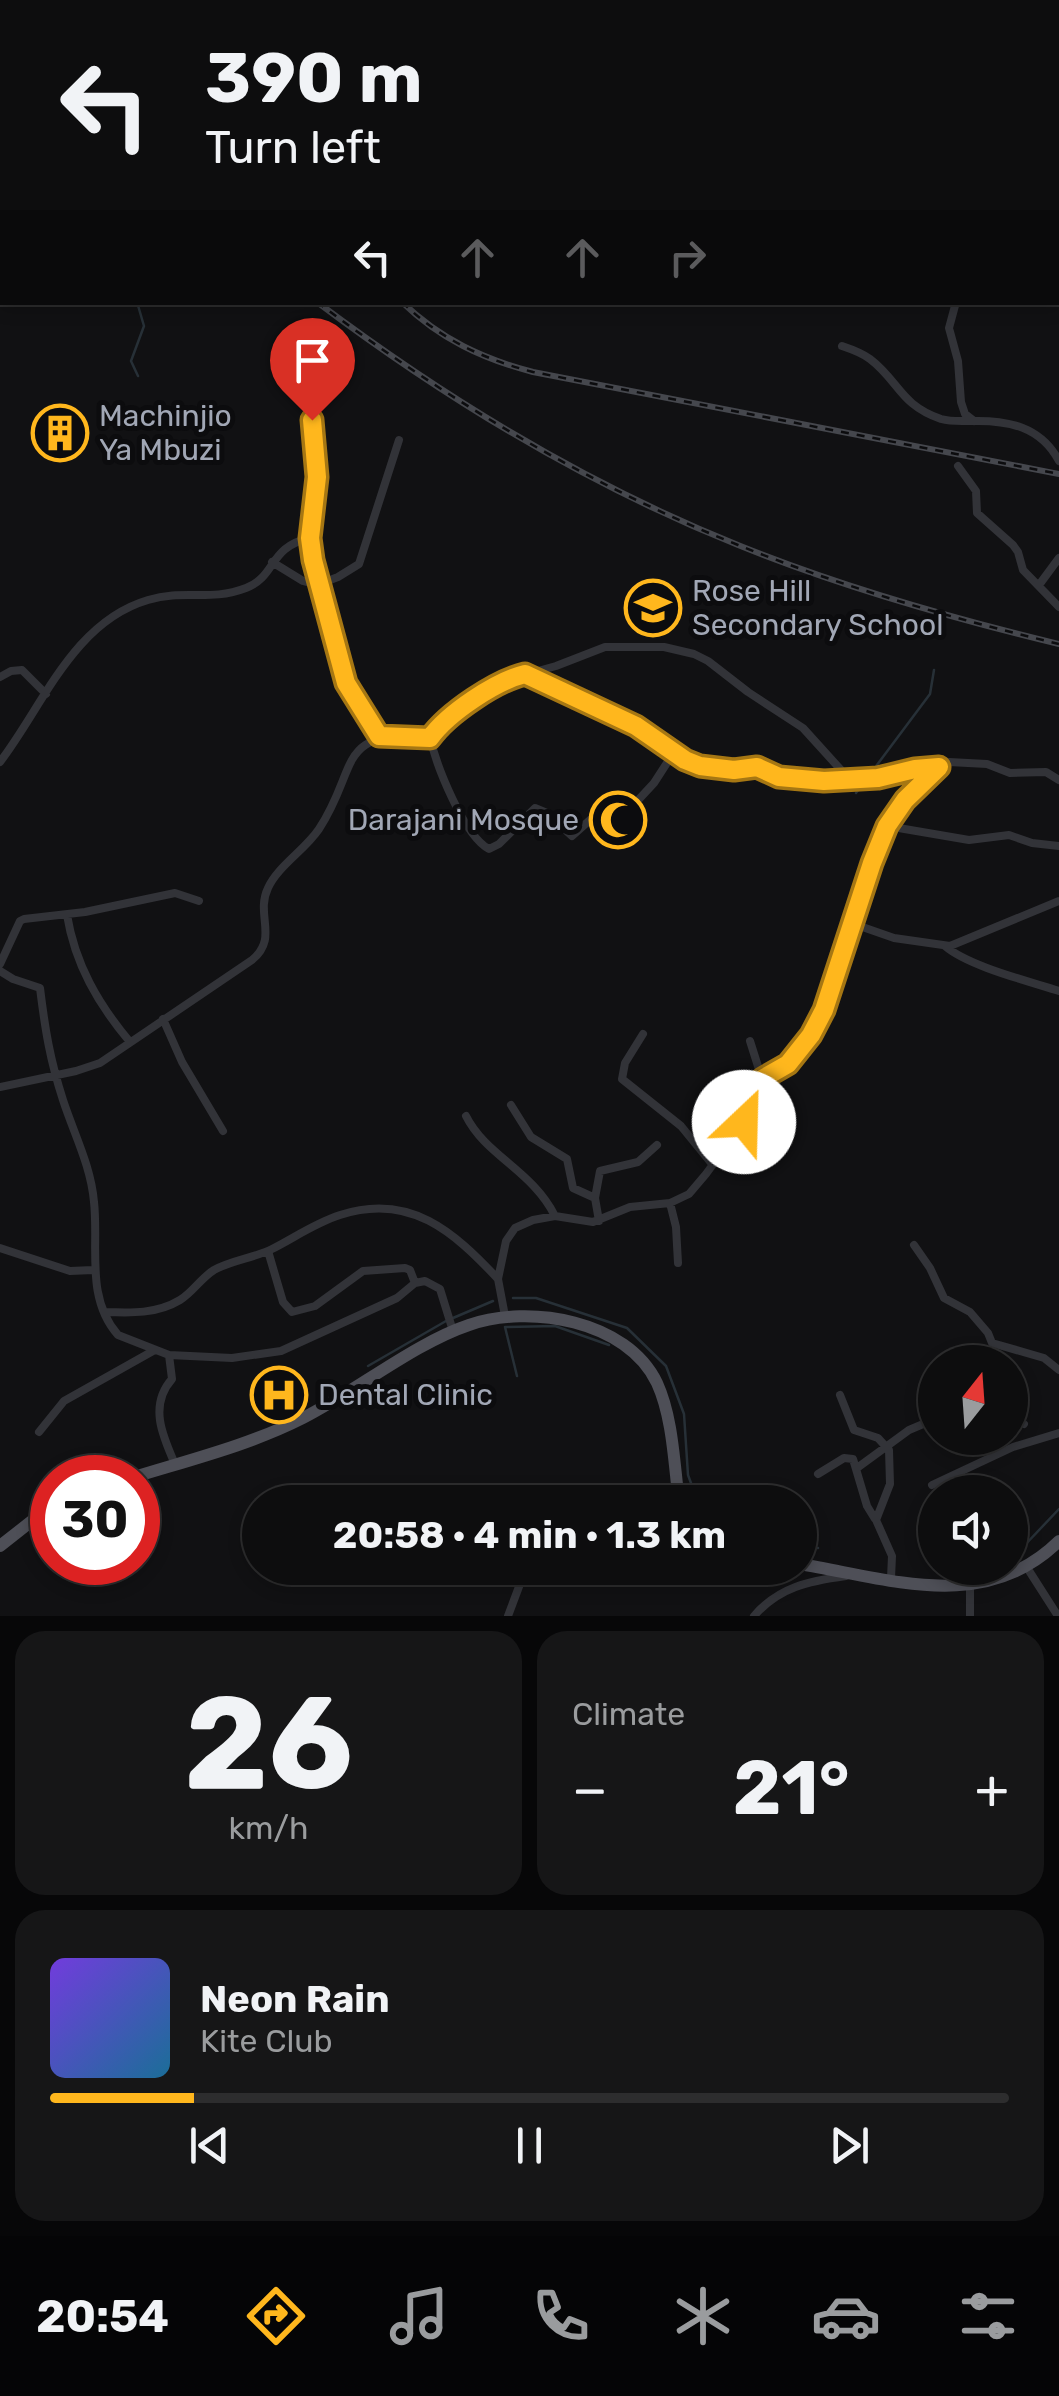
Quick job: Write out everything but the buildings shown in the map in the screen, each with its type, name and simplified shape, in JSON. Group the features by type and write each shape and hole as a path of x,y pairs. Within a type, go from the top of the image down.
{"main road":[{"path":"160,1469 278,1430 453,1332 506,1316 529,1315 604,1334 637,1355 649,1370 663,1403 675,1485"},
{"path":"0,1546 30,1523"},
{"path":"1028,1565 1059,1541"},
{"path":"817,1567 975,1585"}],"street":[{"path":"955,305 949,328 958,360 961,402 965,414 974,421"},
{"path":"842,346 871,360 899,393 920,410 953,422 1013,424 1034,431 1058,459"},
{"path":"297,354 307,375 306,408 312,420 316,462 310,538 346,683 379,736"},
{"path":"272,562 303,581 321,584 346,574 362,560 399,440"},
{"path":"958,466 976,491 976,513 1012,545 1022,570 1059,607"},
{"path":"0,762 76,650 112,616 153,599 187,593 223,596 259,582 289,544 310,538"},
{"path":"1039,585 1059,558"},
{"path":"430,738 489,689 525,674 605,647 664,646 694,654 804,728 822,744 850,781"},
{"path":"0,677 22,670 46,694"},
{"path":"525,674 636,726 700,766 734,770 757,767 779,777 850,781 939,767"},
{"path":"0,1087 100,1063 262,951 264,903 270,885 318,830 354,757 379,736 430,738"},
{"path":"430,738 470,830 489,849 535,808 540,808 572,836 600,811 628,810 674,752"},
{"path":"506,1316 498,1279 506,1241 515,1228 556,1216 599,1221 630,1207 670,1203 689,1194 744,1122 762,1079 788,1064 811,1035 828,999 887,826 905,800 939,767 949,762 978,763 1010,773 1046,772 1059,783"},
{"path":"887,826 970,840 1009,835 1059,846"},
{"path":"199,901 175,893 22,920 0,967 13,979 38,986 42,1022 56,1076 92,1182 97,1243 94,1270 106,1312 118,1334 169,1355 232,1358 282,1350 396,1298 415,1283 429,1281 440,1288 453,1332"},
{"path":"851,923 894,938 958,946 1059,902"},
{"path":"66,914 94,996 130,1042"},
{"path":"945,946 1002,973 1059,990"},
{"path":"163,1019 182,1062 223,1131"},
{"path":"643,1034 624,1063 622,1079 680,1126 712,1164"},
{"path":"750,1042 762,1079"},
{"path":"511,1106 532,1137 566,1159 576,1192 594,1198"},
{"path":"466,1116 480,1140 500,1152 542,1192 556,1216"},
{"path":"599,1221 594,1198 600,1171 638,1162 657,1144"},
{"path":"670,1203 678,1263"},
{"path":"106,1312 157,1310 182,1299 218,1268 268,1251 340,1214 384,1208 418,1214 454,1234 498,1279"},
{"path":"914,1245 944,1298 970,1312 992,1343 1044,1358 1059,1370"},
{"path":"0,1248 70,1271 94,1270"},
{"path":"268,1251 284,1302 292,1312 315,1306 362,1271 405,1268 410,1270 415,1283"},
{"path":"39,1432 64,1401 153,1351"},
{"path":"169,1355 172,1379 160,1394 158,1406 175,1464"},
{"path":"840,1395 854,1430 878,1438 886,1446 891,1463 890,1484 876,1520"},
{"path":"857,1468 918,1428"},
{"path":"953,1475 1013,1447 1059,1433"},
{"path":"818,1474 844,1458 853,1460 867,1506 892,1556 891,1578"},
{"path":"1028,1569 1058,1616"},
{"path":"754,1616 782,1592 801,1583 860,1574"},
{"path":"508,1616 520,1585"},
{"path":"970,1586 970,1616"}],"waterway":[{"path":"138,305 144,326 131,361 138,376"},
{"path":"856,793 930,694 934,670"},
{"path":"513,1298 536,1298 627,1328 666,1366 684,1414 692,1485"},
{"path":"453,1318 493,1301"},
{"path":"368,1366 446,1321"},
{"path":"517,1376 505,1327 555,1326 609,1345"},
{"path":"1028,1542 1059,1509"}],"railway":[{"path":"321,305 467,406 573,467 682,521 857,588 1059,644"},
{"path":"405,305 431,327 463,346 533,372 1059,474"}],"place":[{"name":"Machinjio Ya Mbuzi","path":"60,433"},
{"name":"Rose Hill Secondary School","path":"653,608"},
{"name":"Darajani Mosque","path":"618,820"},
{"name":"Dental Clinic","path":"279,1395"}],"route":[{"path":"312,420 317,477 310,538 313,560 346,683 379,736 430,738 489,689 525,674 636,726 700,766 734,770 757,767 779,777 824,781 878,778 939,767 897,809 887,826 824,1010 800,1051 788,1064 762,1079 744,1122"}]}
